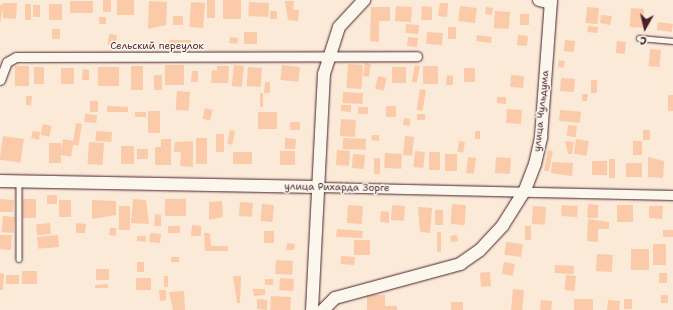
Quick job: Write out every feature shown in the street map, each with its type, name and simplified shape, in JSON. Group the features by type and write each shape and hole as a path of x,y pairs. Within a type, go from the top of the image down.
{"main road":[{"path":"312,310 318,187 327,56 339,27 364,0"},
{"name":"улица Чульдума","path":"323,310 335,298 460,264 480,250 504,225 525,190 541,137 547,1"},
{"name":"улица Рихарда Зорге","path":"0,181 318,187"},
{"path":"314,282 320,290 335,298"}],"street":[{"name":"Сельский переулок","path":"0,80 7,62 16,57 417,56"},
{"name":"улица Рихарда Зорге","path":"318,187 525,190 673,195"}],"lane":[{"path":"639,38 673,41"},
{"path":"19,182 19,259"}],"building":[{"path":"103,0 111,0 111,12 103,12"},
{"path":"117,0 134,0 134,15 117,15"},
{"path":"207,0 215,0 215,18 207,18"},
{"path":"223,0 241,0 241,19 223,19"},
{"path":"70,1 93,1 93,13 70,13"},
{"path":"149,1 167,2 166,25 148,29"},
{"path":"285,1 294,1 293,10 299,10 298,21 288,20"},
{"path":"191,2 205,3 203,28 189,27"},
{"path":"249,2 269,3 268,17 248,16"},
{"path":"4,3 17,3 16,19 3,18 3,8 0,23 0,6"},
{"path":"440,3 448,3 447,17 438,16"},
{"path":"25,4 31,4 31,20 25,20"},
{"path":"49,4 62,4 62,20 49,20"},
{"path":"33,5 40,5 40,17 33,17"},
{"path":"396,6 412,7 411,22 395,21"},
{"path":"422,6 432,7 432,20 421,20"},
{"path":"460,6 477,8 475,23 458,21"},
{"path":"371,7 390,7 390,21 379,21 379,42 370,41"},
{"path":"486,7 493,8 492,15 485,14"},
{"path":"587,7 599,8 598,24 586,23"},
{"path":"631,8 644,9 643,28 630,27"},
{"path":"270,11 277,11 277,19 270,19"},
{"path":"495,11 510,12 509,29 494,28"},
{"path":"520,14 529,14 529,25 520,25"},
{"path":"601,15 612,16 610,25 600,23"},
{"path":"173,16 183,16 183,25 173,25"},
{"path":"99,17 106,17 106,24 99,24"},
{"path":"658,22 673,24 672,32 657,30"},
{"path":"406,24 419,25 418,34 405,33"},
{"path":"588,26 598,27 597,33 587,32"},
{"path":"448,27 456,27 456,39 448,39"},
{"path":"52,29 60,29 60,39 52,39"},
{"path":"244,32 257,32 257,44 244,44"},
{"path":"427,32 443,33 442,45 426,44"},
{"path":"109,34 117,35 116,46 108,45"},
{"path":"477,35 492,37 491,43 476,41"},
{"path":"518,35 528,36 527,46 517,45"},
{"path":"230,37 238,38 237,44 229,43"},
{"path":"408,37 418,38 417,47 407,46"},
{"path":"169,40 191,40 191,46 169,46"},
{"path":"565,40 575,41 574,52 564,51"},
{"path":"617,41 626,42 625,54 616,53"},
{"path":"650,49 661,50 659,67 649,66"},
{"path":"559,60 565,61 564,68 558,67"},
{"path":"365,63 371,64 369,77 363,76"},
{"path":"348,64 363,65 361,89 346,88"},
{"path":"165,65 184,65 184,85 165,85"},
{"path":"234,65 244,66 242,87 232,86"},
{"path":"282,65 300,67 298,82 280,80"},
{"path":"415,65 420,66 417,83 412,82"},
{"path":"15,66 29,66 29,86 15,86"},
{"path":"131,66 143,66 143,90 131,90"},
{"path":"217,66 229,66 228,83 211,83 212,70 217,71"},
{"path":"423,66 438,66 438,84 423,84"},
{"path":"34,67 44,67 44,84 34,84"},
{"path":"98,67 119,67 119,86 98,86"},
{"path":"248,67 262,68 261,87 247,86"},
{"path":"392,67 406,67 406,83 392,83"},
{"path":"61,68 74,68 74,84 61,84"},
{"path":"464,68 475,68 475,82 464,82"},
{"path":"83,69 89,70 89,80 82,80"},
{"path":"192,71 198,71 198,82 191,82"},
{"path":"154,75 162,75 162,90 154,90"},
{"path":"447,75 453,76 453,85 446,85"},
{"path":"511,75 524,76 523,88 510,87"},
{"path":"378,76 387,78 384,91 375,89"},
{"path":"561,78 575,79 574,92 560,91"},
{"path":"591,80 597,80 597,93 591,93"},
{"path":"265,82 270,82 270,93 264,93"},
{"path":"420,89 426,90 423,111 417,110"},
{"path":"177,91 190,92 189,111 176,110"},
{"path":"343,92 363,93 362,104 342,103"},
{"path":"260,93 263,93 263,107 260,107"},
{"path":"582,94 588,94 587,101 582,101"},
{"path":"668,95 673,95 673,111 668,111"},
{"path":"26,96 32,96 31,106 26,105"},
{"path":"497,97 506,97 506,104 497,103"},
{"path":"90,101 98,101 98,112 90,112"},
{"path":"341,105 351,105 351,112 341,111"},
{"path":"107,106 128,107 128,112 107,112"},
{"path":"386,106 396,106 396,117 386,117"},
{"path":"358,107 368,107 368,114 358,114"},
{"path":"205,108 213,110 210,121 202,119"},
{"path":"507,109 522,110 521,124 506,123"},
{"path":"560,110 581,112 580,123 559,121"},
{"path":"148,111 160,111 160,133 148,133"},
{"path":"135,112 146,112 146,117 135,117"},
{"path":"258,112 277,112 277,129 258,129"},
{"path":"85,114 97,115 96,123 84,122"},
{"path":"417,114 425,114 425,120 417,120"},
{"path":"404,118 410,119 410,126 403,125"},
{"path":"341,119 356,120 355,137 340,136"},
{"path":"290,122 300,122 300,130 290,130"},
{"path":"76,123 82,124 78,146 73,145"},
{"path":"43,124 52,126 49,137 41,135"},
{"path":"568,125 577,126 576,137 567,136"},
{"path":"230,130 235,131 232,145 227,144"},
{"path":"643,130 650,130 650,140 643,140"},
{"path":"33,131 40,132 39,140 31,138"},
{"path":"96,131 112,132 111,142 95,141"},
{"path":"475,131 480,131 480,139 475,139"},
{"path":"216,134 224,134 224,152 216,152"},
{"path":"372,135 379,135 379,141 371,140"},
{"path":"3,136 24,139 20,163 0,160"},
{"path":"405,136 414,137 412,156 403,155"},
{"path":"196,138 207,138 207,164 196,164"},
{"path":"285,138 296,139 295,149 285,149"},
{"path":"343,138 366,139 366,150 343,149"},
{"path":"63,139 74,141 71,157 60,155"},
{"path":"161,139 171,139 171,165 155,165 155,147 161,147"},
{"path":"576,139 589,141 586,156 574,154"},
{"path":"193,141 193,167 180,166 181,152 174,152 175,142"},
{"path":"459,141 465,142 463,153 457,152"},
{"path":"565,141 574,142 572,154 568,154"},
{"path":"633,141 642,141 642,155 633,155"},
{"path":"89,142 104,143 102,165 87,164"},
{"path":"49,143 61,143 61,163 49,163"},
{"path":"121,146 134,146 134,164 121,164"},
{"path":"137,149 148,149 148,159 137,159"},
{"path":"337,150 350,151 349,166 336,165"},
{"path":"548,150 553,151 549,172 544,171"},
{"path":"280,151 295,151 295,165 280,165"},
{"path":"415,151 425,152 423,168 413,167"},
{"path":"233,152 252,152 252,164 233,164"},
{"path":"429,152 440,152 440,170 429,170"},
{"path":"385,153 402,154 401,169 384,168"},
{"path":"353,154 365,155 364,169 352,168"},
{"path":"445,154 457,154 457,171 445,171"},
{"path":"468,157 476,158 474,174 466,173"},
{"path":"496,157 511,158 510,174 495,173"},
{"path":"648,157 664,161 663,178 648,177"},
{"path":"374,158 380,158 380,174 374,174"},
{"path":"609,159 615,159 615,178 609,178"},
{"path":"592,161 607,161 607,175 592,175"},
{"path":"552,162 573,163 572,176 551,173"},
{"path":"626,163 642,163 642,177 626,177"},
{"path":"47,195 57,195 57,204 47,204"},
{"path":"0,199 14,200 13,212 0,212"},
{"path":"23,199 36,199 36,218 23,218"},
{"path":"133,199 146,200 149,224 131,223"},
{"path":"165,199 186,199 186,216 165,216"},
{"path":"59,200 71,200 71,217 59,217"},
{"path":"92,200 116,201 116,215 92,219"},
{"path":"222,201 223,217 209,220 209,202"},
{"path":"240,202 253,203 252,217 239,216"},
{"path":"262,204 274,205 272,222 261,221"},
{"path":"452,204 466,205 465,225 451,224"},
{"path":"588,204 598,205 598,218 587,218"},
{"path":"348,205 363,206 362,224 347,223"},
{"path":"392,205 405,206 404,221 391,220"},
{"path":"562,205 578,206 577,217 561,216"},
{"path":"617,205 633,205 633,222 617,222"},
{"path":"119,206 130,206 130,230 119,230"},
{"path":"533,206 546,207 545,225 532,224"},
{"path":"649,206 663,206 662,219 649,218"},
{"path":"418,207 432,208 430,233 420,232"},
{"path":"435,210 443,210 443,225 435,225"},
{"path":"381,211 389,212 389,223 380,222"},
{"path":"155,214 161,215 161,226 154,226"},
{"path":"3,216 15,217 14,233 2,232"},
{"path":"588,219 609,222 609,229 598,229 598,242 587,241"},
{"path":"50,223 51,234 37,235 36,224"},
{"path":"76,223 86,224 85,233 76,233"},
{"path":"192,225 201,226 201,236 191,236"},
{"path":"168,226 180,226 180,233 168,233"},
{"path":"525,226 531,226 531,240 525,240"},
{"path":"110,228 116,228 116,236 109,235"},
{"path":"337,229 363,231 362,238 336,237"},
{"path":"663,230 673,230 673,237 663,237"},
{"path":"264,231 274,231 274,243 264,243"},
{"path":"437,232 441,232 441,252 437,252"},
{"path":"150,233 161,234 160,243 149,242"},
{"path":"204,233 210,233 211,246 228,246 228,251 205,251"},
{"path":"0,235 12,235 11,250 0,249"},
{"path":"58,235 59,247 38,249 37,237"},
{"path":"457,235 458,241 451,242 450,236"},
{"path":"137,236 146,236 146,242 137,241"},
{"path":"354,240 370,240 370,255 354,255"},
{"path":"506,242 523,244 521,257 504,255"},
{"path":"287,243 295,244 294,250 286,250"},
{"path":"653,244 666,244 666,265 653,265"},
{"path":"631,249 649,249 649,270 631,270"},
{"path":"597,254 613,255 612,272 596,271"},
{"path":"341,256 355,257 354,265 340,264"},
{"path":"171,257 179,257 179,262 171,262"},
{"path":"276,260 293,261 292,275 275,274"},
{"path":"137,262 144,262 144,272 137,272"},
{"path":"504,262 515,264 513,276 502,274"},
{"path":"555,265 574,266 574,274 555,273"},
{"path":"96,269 109,269 109,280 96,280"},
{"path":"22,271 37,271 37,284 22,284"},
{"path":"490,272 491,286 481,287 480,273"},
{"path":"0,273 4,274 3,290 0,290"},
{"path":"659,273 667,273 667,283 659,283"},
{"path":"6,275 19,275 19,284 6,284"},
{"path":"566,275 576,276 574,291 564,290"},
{"path":"164,276 168,276 168,287 164,287"},
{"path":"233,276 241,276 240,303 237,303"},
{"path":"136,278 151,278 151,290 136,290"},
{"path":"280,278 294,279 293,291 279,290"},
{"path":"265,279 273,279 273,285 265,285"},
{"path":"108,284 108,288 95,288 95,285"},
{"path":"253,289 265,289 265,295 254,296"},
{"path":"513,289 524,290 522,310 511,310"},
{"path":"159,290 166,290 166,300 160,301"},
{"path":"184,291 185,310 173,310 169,292"},
{"path":"367,295 385,295 385,306 397,306 397,310 367,310"},
{"path":"661,295 668,295 668,303 661,303"},
{"path":"271,296 291,297 290,310 270,310"},
{"path":"257,299 267,300 267,310 257,309"},
{"path":"574,299 593,299 593,310 574,310"},
{"path":"624,299 632,299 632,309 624,309"},
{"path":"541,300 552,301 551,310 540,310"},
{"path":"608,300 620,301 619,310 607,310"},
{"path":"451,302 463,302 463,310 451,310"}]}
